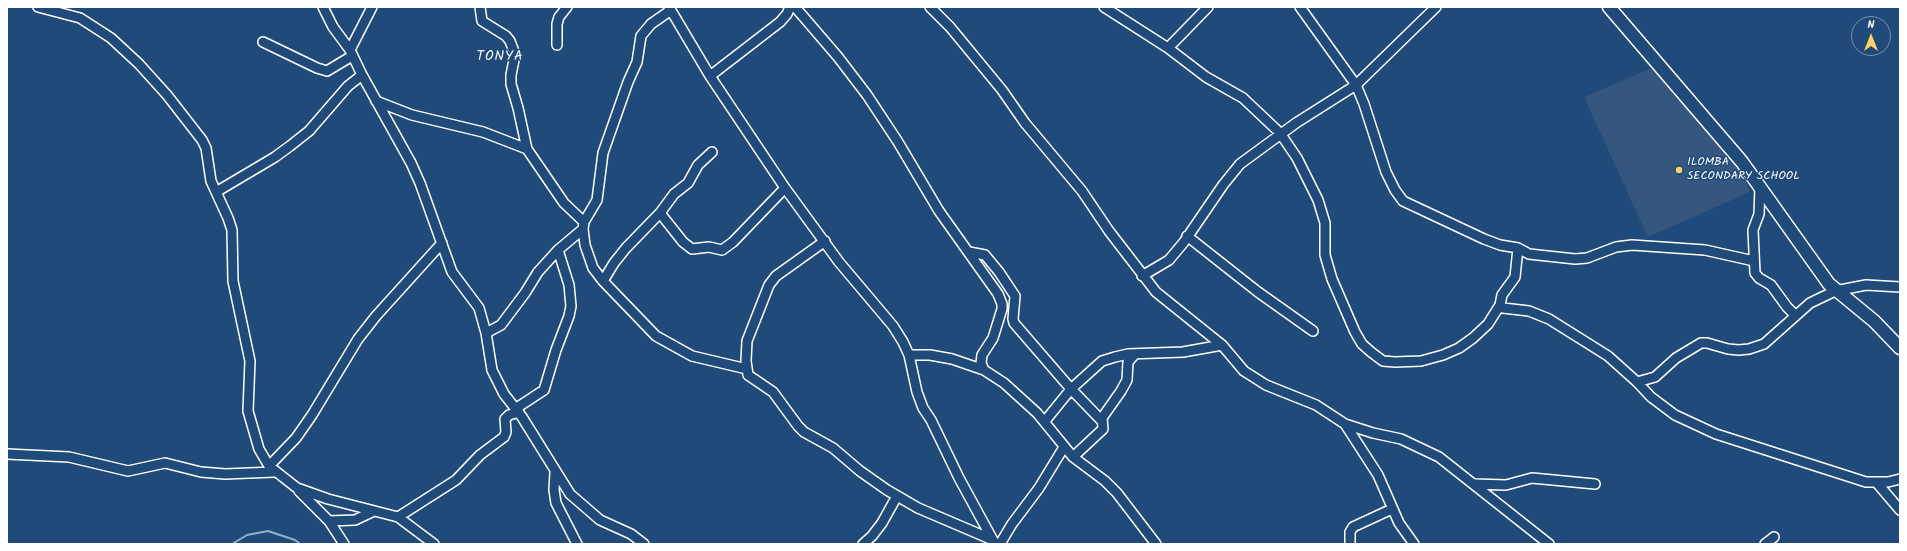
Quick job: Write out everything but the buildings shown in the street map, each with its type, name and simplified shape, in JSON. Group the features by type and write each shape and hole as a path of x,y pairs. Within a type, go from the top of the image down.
{"street":[{"path":"38,7 80,18 111,38 139,64 183,113 202,140 207,153 211,181 232,230 233,281 250,361 248,411 259,449 272,469 297,488 329,521 344,544"},
{"path":"323,7 333,27 351,53 411,163 452,272 479,308 497,383 517,410 570,494 592,513 608,524 631,534 644,544"},
{"path":"264,42 317,68 327,71 351,53 372,7"},
{"path":"480,7 482,21 506,36 510,41 515,55 511,75 511,84 527,149 564,203 583,225 588,256 593,268 603,281 656,336 671,346 692,356 747,369"},
{"path":"557,45 557,24 559,17 567,7"},
{"path":"710,76 780,22 787,14 790,7"},
{"path":"795,7 838,57 866,95 898,142 939,212 998,294 1002,304 997,327 981,360 984,370"},
{"path":"930,7 950,27 990,75 1026,123 1077,185 1142,276 1156,292 1222,345 1253,378 1266,385 1316,405 1345,424 1360,430 1401,439 1439,457 1549,544"},
{"path":"1104,7 1168,48 1196,70 1243,98 1280,133 1297,158 1318,200 1325,223 1325,255 1332,279 1355,332 1362,344 1383,361 1421,361 1443,355 1459,348 1473,338 1488,324 1500,305 1502,295 1515,277 1518,248"},
{"path":"1168,48 1208,7"},
{"path":"1300,7 1356,85 1364,104 1386,172 1402,201 1500,246 1518,248 1529,254 1575,259 1596,256 1616,247 1623,246 1666,247 1705,250 1754,260"},
{"path":"1142,276 1169,260 1240,164 1265,147 1280,133 1356,85 1436,7"},
{"path":"1609,7 1742,162 1835,291 1874,321 1900,348"},
{"path":"486,333 501,325 525,293 538,272 583,225 597,200 603,153 628,82 637,62 641,36 651,24 670,8 710,76 785,188 825,241 838,262 893,326 908,355 917,392 923,408 931,420 959,478 996,543"},
{"path":"216,192 275,157 309,131 348,86 362,75"},
{"path":"376,101 412,115 483,132 527,149"},
{"path":"603,281 614,263 626,248 660,213 674,194 688,183 698,165 712,152"},
{"path":"1760,187 1759,214 1753,230 1755,248 1754,260 1757,276 1771,285 1787,307 1796,315"},
{"path":"660,213 683,242 692,249 709,246 722,250 733,242 785,188"},
{"path":"1188,236 1258,292 1314,330"},
{"path":"825,241 776,276 769,285 748,336 746,346 748,375 752,379 767,387 777,397 804,432 829,445 860,471 897,496 933,514 993,540 996,543"},
{"path":"7,454 69,457 128,471 165,463 201,472 225,474 272,469 308,421 354,346 376,316 442,243"},
{"path":"398,517 456,480 480,455 504,437 506,432 505,420 544,390 556,350 569,316 570,306 568,285 558,250"},
{"path":"969,252 985,255 999,272 1014,296 1012,319 1014,323 1071,389 1102,421 1103,429 1073,457"},
{"path":"1637,382 1655,377 1676,358 1701,343 1707,343 1734,350 1749,349 1764,344 1796,315 1818,298 1835,291 1866,285 1900,287"},
{"path":"1500,305 1503,308 1528,311 1549,319 1569,333 1608,356 1660,404 1675,415 1716,434 1802,460 1853,478 1876,483 1900,479"},
{"path":"1044,421 1071,389 1102,361 1115,356 1183,352 1222,345"},
{"path":"1102,421 1124,386 1128,362 1135,354"},
{"path":"908,355 930,355 952,359 984,370 1004,383 1044,421 1073,457 1105,481 1117,493 1156,544"},
{"path":"1345,424 1378,475 1399,523 1414,544"},
{"path":"996,543 1039,488 1064,447"},
{"path":"555,472 554,490 556,503 577,544"},
{"path":"1474,484 1506,485 1532,478 1595,484"},
{"path":"1876,483 1900,510"},
{"path":"297,488 372,512 398,517 434,544"},
{"path":"863,544 872,536 882,523 897,496"},
{"path":"1350,544 1350,532 1353,527 1392,509"},
{"path":"329,521 355,520 372,512"},
{"path":"1765,544 1774,537"}],"shaded area":[{"name":"ILOMBA SECONDARY SCHOOL","path":"1656,66 1731,149 1750,192 1648,237 1584,97"}],"waterway":[{"path":"232,544 247,535 268,531 295,540 300,544"}],"place":[{"name":"ILOMBA SECONDARY SCHOOL","path":"1679,170"}],"district":[{"name":"TONYA","path":"500,58"}]}
